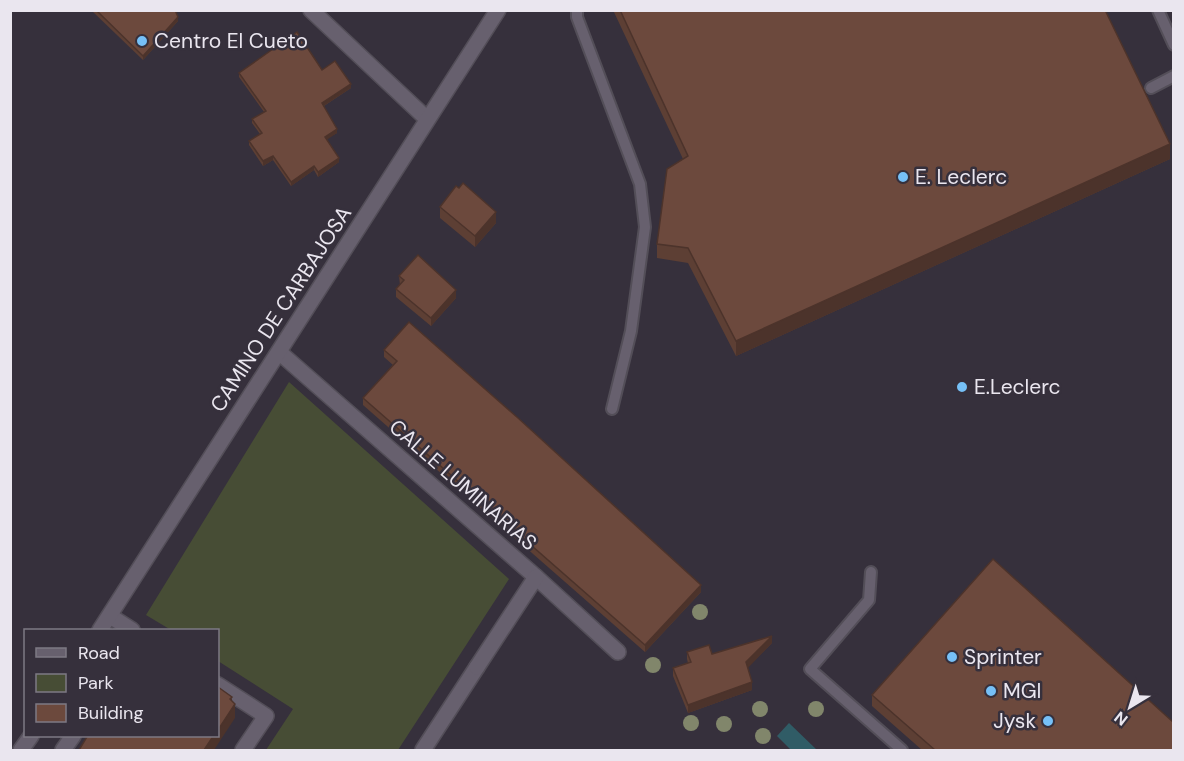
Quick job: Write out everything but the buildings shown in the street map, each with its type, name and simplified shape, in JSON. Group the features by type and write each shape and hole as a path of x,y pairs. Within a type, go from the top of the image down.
{"street":[{"path":"311,10 427,119"},
{"name":"CAMINO DE CARBAJOSA","path":"101,629 498,10"},
{"name":"CALLE LUMINARIAS","path":"279,352 536,577 618,652"},
{"path":"423,750 536,577"},
{"path":"110,616 130,629"},
{"path":"219,686 266,716 243,750"},
{"path":"21,750 30,737"},
{"path":"63,750 72,737"}],"lane":[{"path":"577,10 577,17 597,73 640,184 645,227 631,331 612,409"},
{"path":"1158,10 1173,45"},
{"path":"1151,88 1173,76"},
{"path":"871,572 869,600 810,669 902,750"}],"green space":[{"path":"289,382 509,579 398,750 266,750 293,709 219,662 219,629 169,629 146,615"}],"water":[{"path":"789,723 817,750 791,750 777,736"}],"place":[{"name":"Centro El Cueto","path":"142,41"},
{"name":"E. Leclerc","path":"903,177"},
{"name":"E.Leclerc","path":"962,387"},
{"name":"Sprinter","path":"952,657"},
{"name":"MGI","path":"991,691"},
{"name":"Jysk","path":"1048,721"}]}
